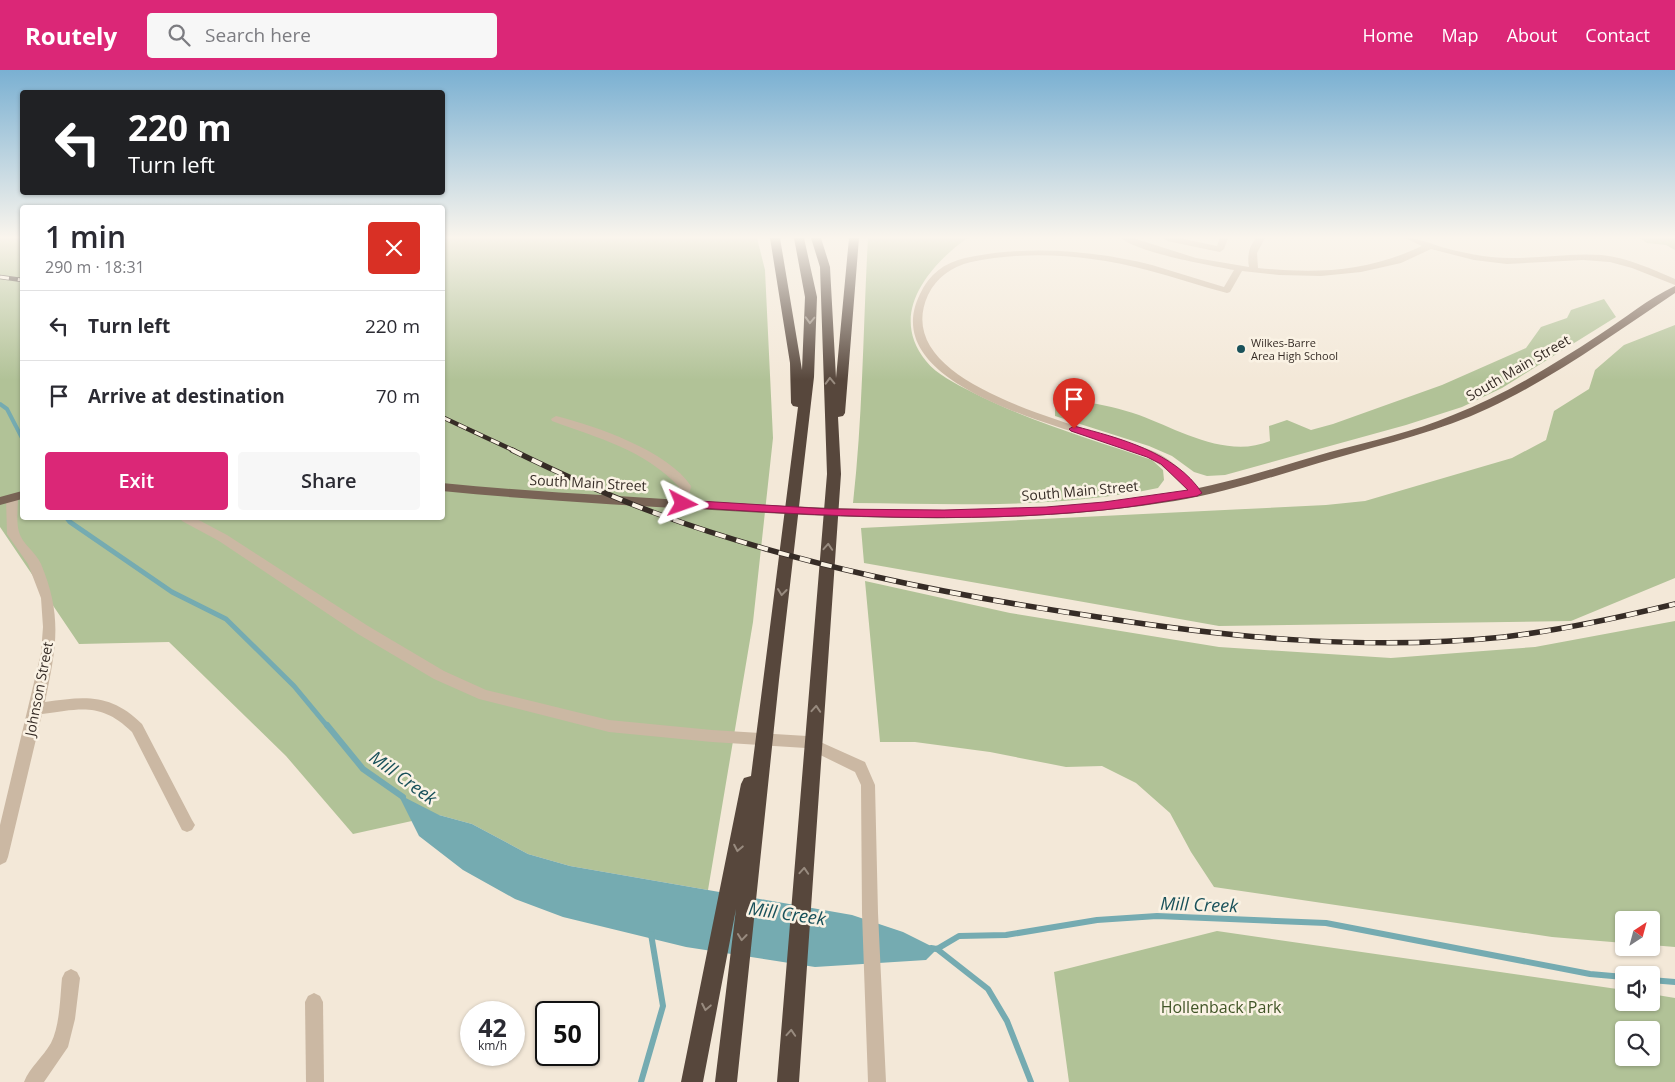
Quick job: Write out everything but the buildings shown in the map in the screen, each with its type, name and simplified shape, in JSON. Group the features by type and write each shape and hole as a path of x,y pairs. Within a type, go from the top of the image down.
{"highway":[{"path":"783,285 796,362 798,474"},
{"path":"726,1082 771,680 798,474 808,377 811,297 809,285"},
{"path":"826,285 833,479"},
{"path":"788,1082 833,479 850,285"},
{"path":"692,1082 771,680"}],"main road":[{"name":"South Main Street","path":"445,487 590,499 829,513 964,514 1104,506 1197,493 1392,439 1457,418 1492,403 1532,380 1675,289"}],"street":[{"path":"930,285 924,294 917,319 918,335 925,349 938,364 969,386 1001,402 1150,454 1165,462 1197,493"},
{"path":"1210,285 1227,290 1230,285"},
{"path":"556,419 630,446 676,474 685,486 683,504"},
{"name":"Johnson Street","path":"0,857 36,709 48,653 50,627 47,598 34,562 13,534 11,498"},
{"path":"190,520 223,538 363,630 439,675 484,695 609,726 712,736 807,742 860,767 868,785 870,913 877,1082"},
{"path":"36,709 94,703 112,707 126,715 137,728 187,825"},
{"path":"33,1082 59,1047 66,1019 71,978"},
{"path":"314,1002 315,1082"}],"green space":[{"path":"0,285 20,285 20,520 445,520 445,285 766,285 773,438 753,622 708,890 570,866 528,854 472,824 439,815 353,834 286,756 169,642 79,644 0,527"},
{"path":"866,285 922,285 912,309 911,326 915,343 926,361 935,370 946,378 992,402 1060,429 1152,460 1163,470 1164,480 1158,488 1120,495 1044,502 1006,504 853,503 861,404"},
{"path":"1604,299 1616,317 1502,388 1462,407 1406,425 1225,475 1207,476 1194,472 1172,456 1149,446 1055,416 1055,406 1062,402 1090,403 1139,415 1187,435 1220,445 1254,446 1270,441 1269,426 1287,420 1311,430 1442,385 1526,348 1541,327 1567,318 1571,310"},
{"path":"1675,325 1675,578 1571,621 1219,626 864,563 861,528 1326,505 1365,501 1512,458 1546,440 1554,411 1589,389 1595,370 1624,345"},
{"path":"865,581 1010,613 1219,647 1391,658 1535,647 1675,621 1675,947 1660,946 1660,911 1615,911 1615,942 1552,937 1214,887 1191,852 1170,813 1136,783 1102,766 1066,767 990,752 915,742 880,742"},
{"name":"Hollenback Park","path":"1217,931 1615,989 1615,1011 1660,1011 1660,996 1675,998 1675,1082 1069,1082 1054,972"}],"water":[{"path":"398,794 439,815 472,824 528,854 570,866 852,915 903,932 937,949 926,960 815,967 686,947 563,917 515,899 463,870 419,836"}],"waterway":[{"name":"Mill Creek","path":"0,404 7,409 20,434"},
{"name":"Mill Creek","path":"68,520 172,592 226,619 294,686 328,727"},
{"name":"Mill Creek","path":"327,725 363,769 403,797"},
{"name":"Mill Creek","path":"937,949 959,936 1006,935 1097,920 1157,916 1326,923 1590,974 1615,976"},
{"path":"641,1082 663,1006 651,934"},
{"name":"Mill Creek","path":"931,948 937,949"},
{"path":"937,949 988,989 1007,1021 1031,1082"},
{"name":"Mill Creek","path":"1660,981 1675,982"}],"railway":[{"path":"445,418 515,451"},
{"path":"512,450 583,483 655,513 763,548 818,563 985,599 1199,631 1301,640 1402,643 1453,641 1547,631 1675,604"}],"place":[{"name":"Wilkes-Barre Area High School","path":"1241,349"}],"route":[{"path":"683,504 829,513 944,514 1046,511 1104,506 1197,493 1165,462 1150,454 1074,429"}]}
